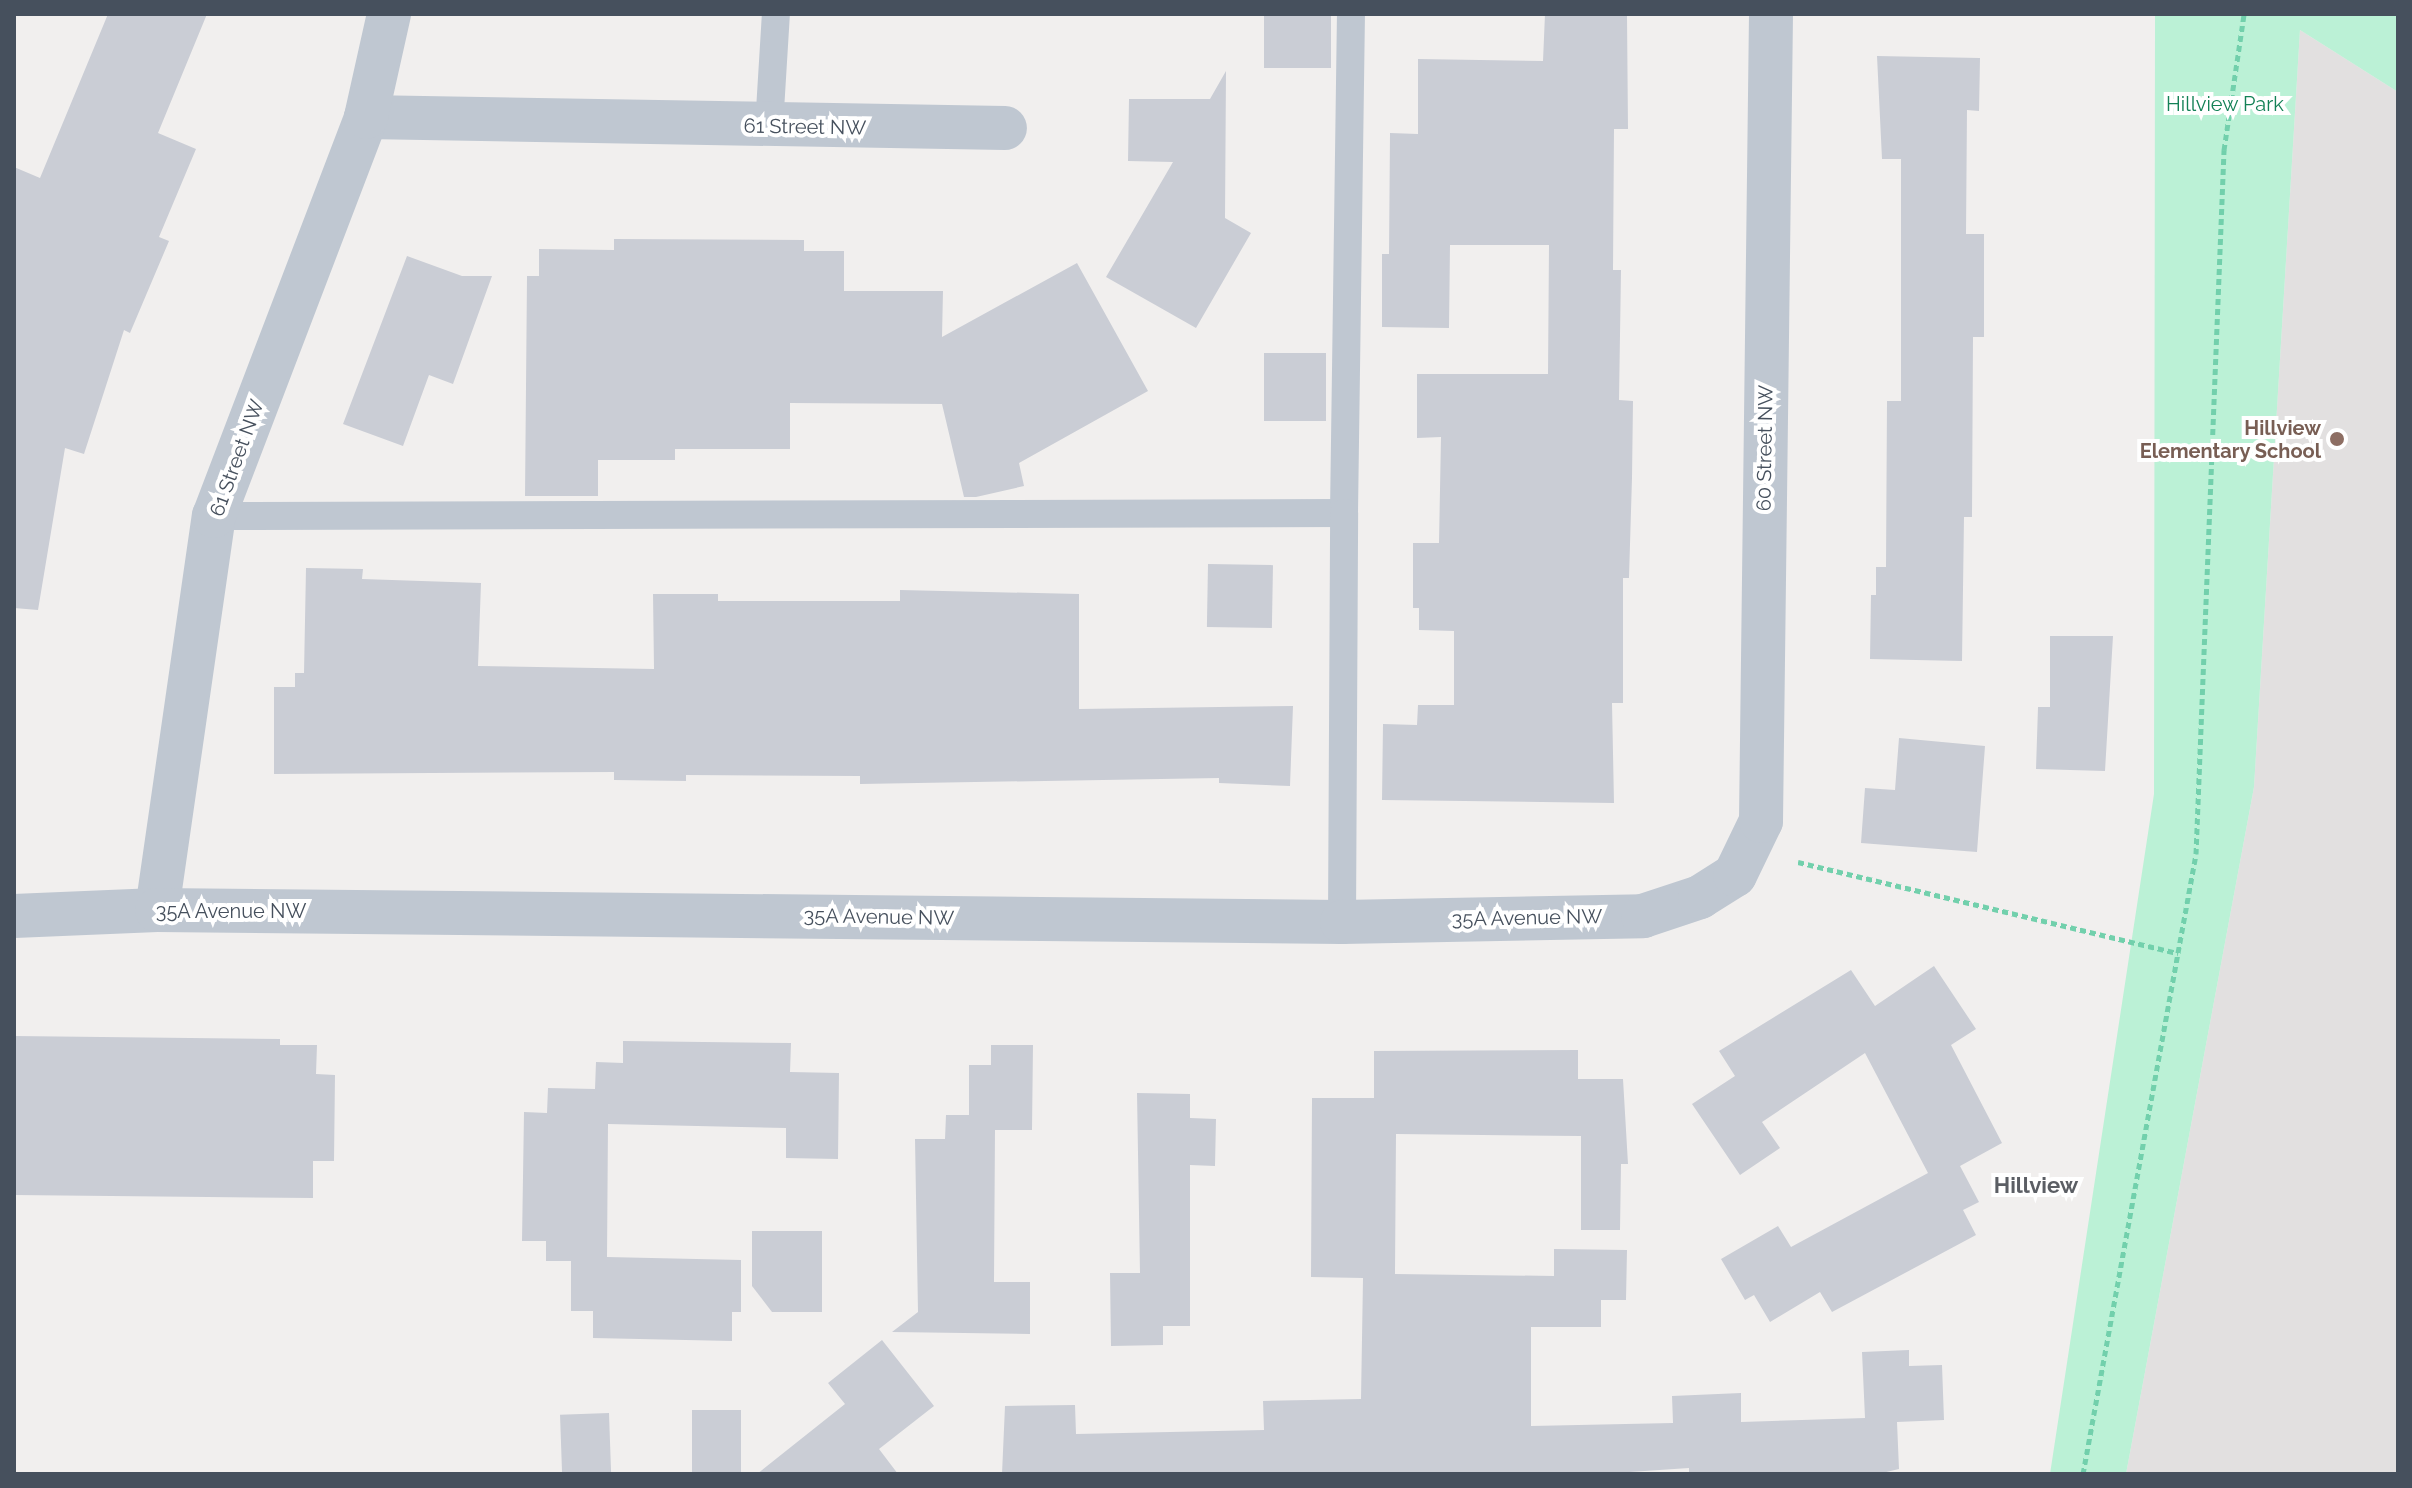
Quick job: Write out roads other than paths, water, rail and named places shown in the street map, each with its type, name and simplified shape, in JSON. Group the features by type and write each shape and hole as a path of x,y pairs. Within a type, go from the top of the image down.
{"street":[{"name":"61 Street NW","path":"157,910 214,516 366,117 389,14"},
{"name":"60 Street NW","path":"1741,863 1761,821 1771,14"},
{"name":"61 Street NW","path":"366,117 769,127 1005,128"},
{"name":"35A Avenue NW","path":"14,916 157,910 1342,922 1643,916 1700,897 1741,863"}],"lane":[{"path":"769,127 776,14"},
{"path":"1342,922 1351,14"},
{"path":"214,516 1344,513"}],"place":[{"name":"Hillview Elementary School","path":"2337,439"}],"district":[{"name":"Hillview","path":"2036,1186"}],"park label":[{"name":"Hillview Park","path":"2225,104"}]}
